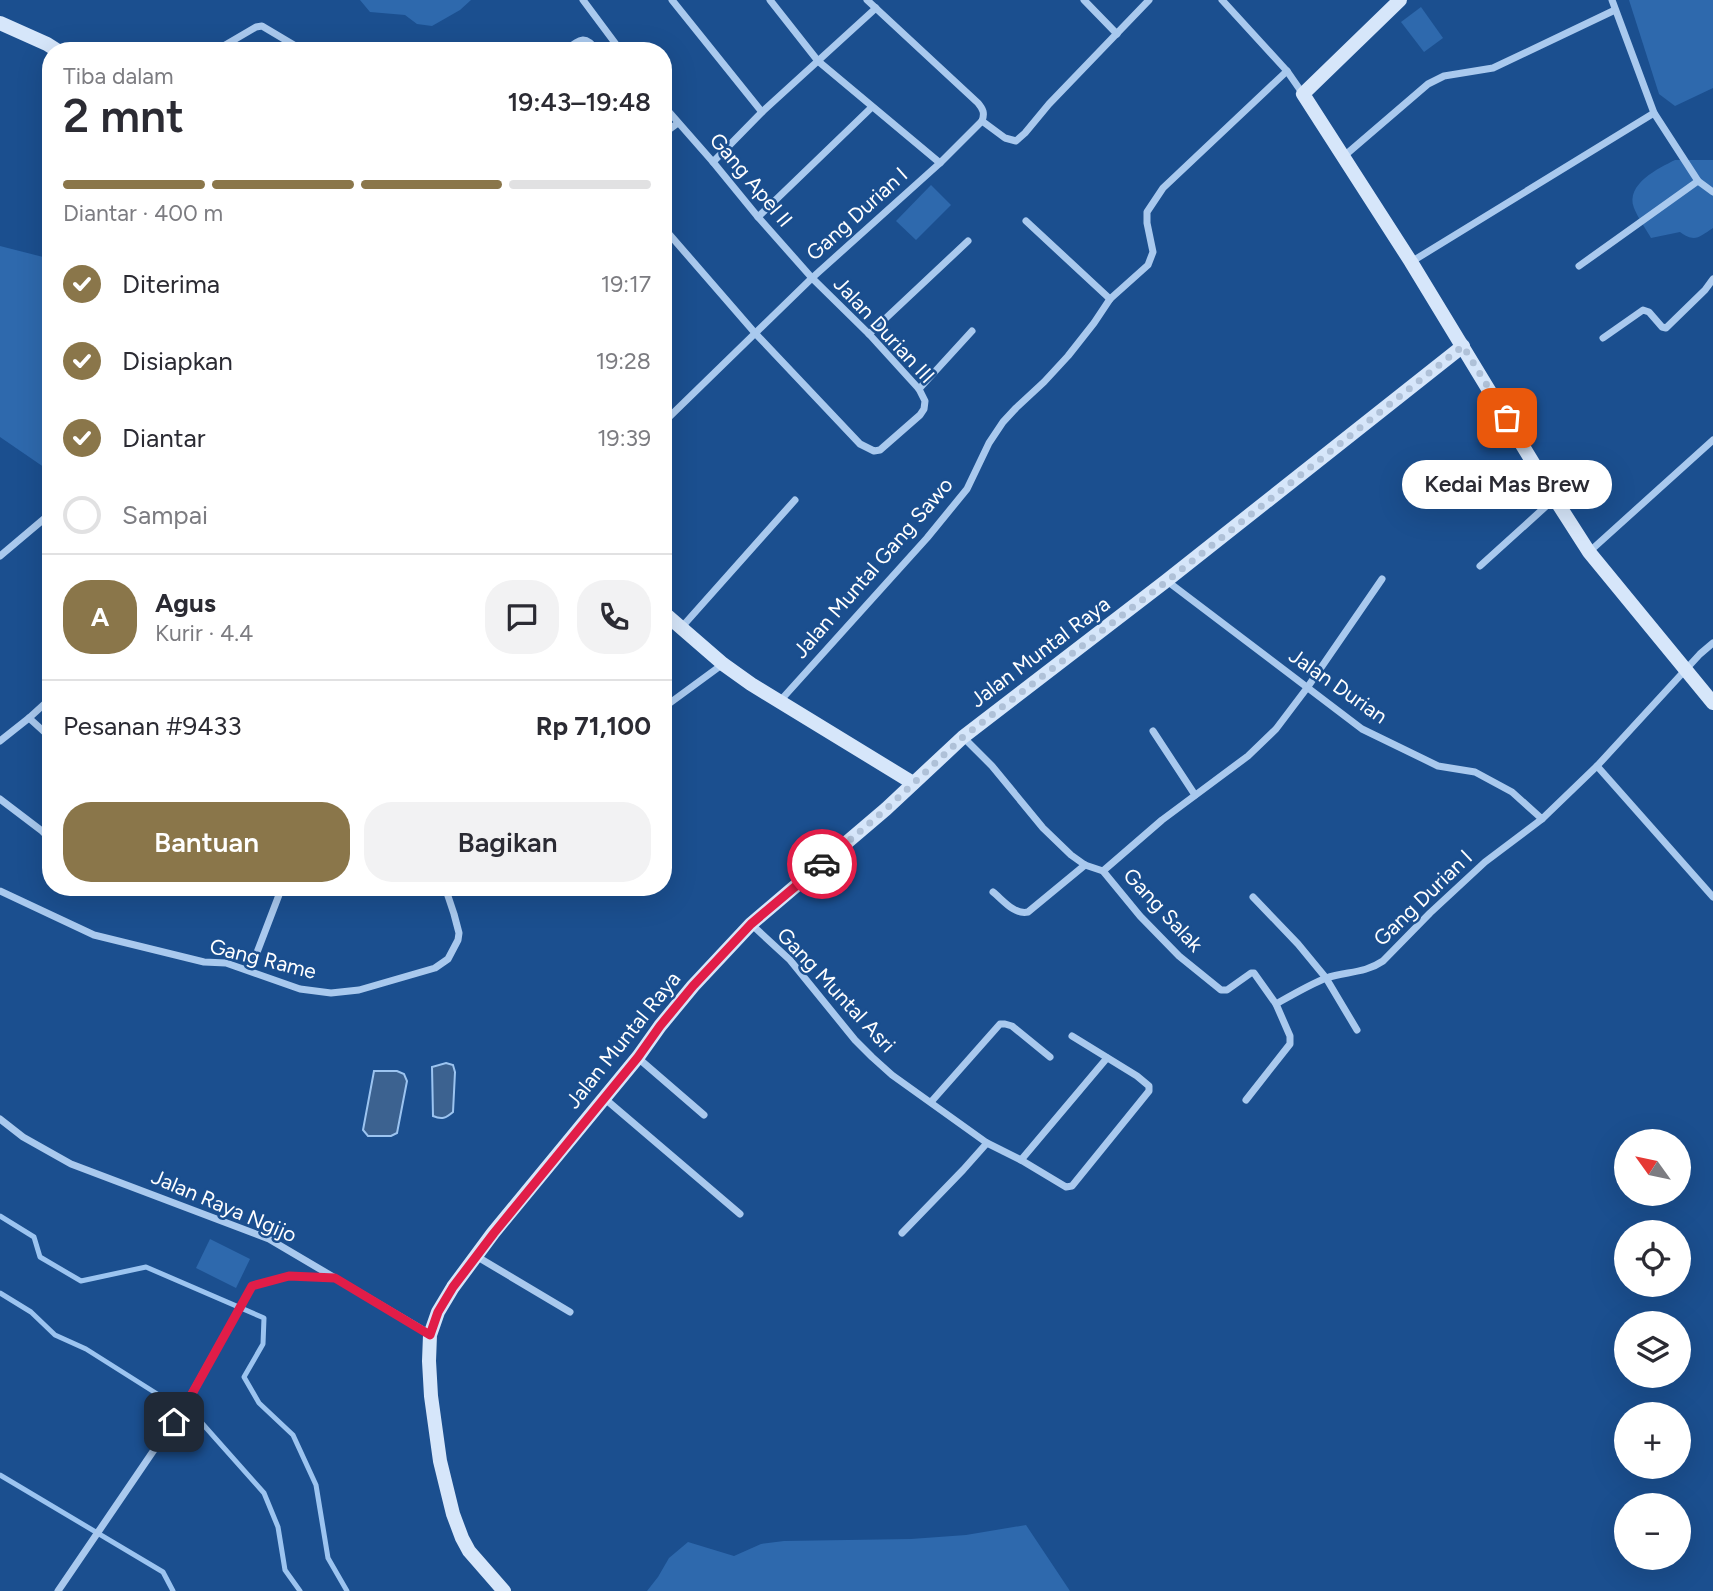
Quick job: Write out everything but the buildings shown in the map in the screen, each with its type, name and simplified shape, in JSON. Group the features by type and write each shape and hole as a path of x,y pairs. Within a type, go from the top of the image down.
{"main road":[{"path":"1400,0 1303,94 1412,262 1589,552 1713,703"},
{"path":"0,23 43,42"},
{"name":"Jalan Muntal Raya","path":"504,1591 461,1538 440,1461 431,1396 430,1335 438,1312 476,1256 693,986 751,924 886,809 963,737 1167,581 1463,346"},
{"path":"672,620 751,684 913,783"}],"street":[{"path":"583,0 614,42"},
{"path":"673,0 762,112"},
{"path":"770,0 818,61 940,163"},
{"path":"867,0 978,103 984,115 982,121 1005,138 1016,141 1149,0"},
{"path":"1084,0 1117,34"},
{"path":"1222,0 1287,71 1303,94"},
{"path":"1612,0 1654,113 1698,181 1713,192"},
{"path":"713,162 762,112 876,8"},
{"path":"1343,158 1428,84 1444,76 1493,68 1615,10"},
{"path":"230,42 262,26 288,42"},
{"name":"Jalan Muntal Gang Sawo","path":"779,701 927,538 967,489 989,443 1003,422 1068,356 1110,299 1152,260 1147,212 1163,188 1287,71"},
{"path":"758,217 872,107"},
{"path":"1412,262 1654,113"},
{"name":"Gang Apel II","path":"672,115 812,278"},
{"name":"Gang Durian I","path":"672,415 755,332 940,163 982,121"},
{"path":"672,127 678,122"},
{"path":"1579,265 1698,181"},
{"path":"1026,221 1110,299"},
{"path":"672,237 755,332"},
{"path":"869,334 968,241"},
{"name":"Jalan Durian III","path":"755,332 860,444 874,452 880,450 920,415 925,401 923,393 869,334 812,278"},
{"path":"1603,338 1643,310 1649,312 1666,328 1713,279"},
{"path":"919,389 972,331"},
{"path":"1589,552 1713,440"},
{"path":"1480,566 1555,499"},
{"path":"681,628 795,500"},
{"path":"0,556 42,521"},
{"path":"1103,871 1162,820 1262,744 1307,688 1382,579"},
{"name":"Jalan Durian","path":"1167,581 1362,729 1438,766 1475,772 1512,792 1542,819"},
{"path":"1542,819 1597,766 1713,643"},
{"path":"672,701 723,664"},
{"path":"0,741 42,706"},
{"path":"29,718 42,730"},
{"path":"1153,731 1195,795"},
{"name":"Gang Salak","path":"963,737 992,766 1043,828 1071,855 1103,871 1140,916 1179,956 1221,990 1227,990 1254,973 1276,1004"},
{"path":"1597,766 1713,897"},
{"path":"0,799 42,831"},
{"name":"Gang Durian I","path":"1276,1004 1326,978 1375,967 1485,862 1542,819"},
{"path":"993,892 1016,911 1028,912 1085,864"},
{"name":"Gang Rame","path":"0,891 94,935 204,962 226,963 300,989 331,993 359,990 385,983 435,968 448,959 459,933 447,896"},
{"path":"256,955 279,896"},
{"path":"1252,897 1298,944 1326,978 1357,1030"},
{"name":"Gang Muntal Asri","path":"751,924 790,960 855,1040 892,1075 987,1143 1066,1187 1072,1186 1149,1091 1147,1084 1072,1036"},
{"path":"1246,1100 1290,1044 1290,1036 1276,1004"},
{"path":"931,1102 1000,1024 1012,1026 1050,1057"},
{"path":"638,1057 704,1115"},
{"path":"1021,1160 1107,1058"},
{"path":"603,1098 740,1214"},
{"name":"Jalan Raya Ngijo","path":"0,1119 23,1138 71,1164 270,1239 430,1335"},
{"path":"902,1233 987,1143"},
{"path":"476,1256 570,1312"},
{"path":"58,1591 188,1401 252,1286 289,1276 335,1278"}],"shaded area":[{"path":"360,0 471,0 460,10 432,26 417,24 405,15 370,12"},
{"path":"1629,0 1713,0 1713,88 1675,106 1659,94"},
{"path":"1421,7 1443,38 1424,52 1401,22"},
{"path":"1675,160 1713,160 1713,228 1693,238 1680,232 1651,238 1634,208 1634,192 1645,178"},
{"path":"931,185 951,205 916,240 896,221"},
{"path":"0,246 42,257 42,466 0,437"},
{"path":"446,1063 453,1065 455,1072 453,1112 439,1118 433,1116 432,1067"},
{"path":"374,1071 397,1071 404,1074 407,1081 397,1133 391,1136 368,1136 363,1130"},
{"path":"210,1239 250,1259 236,1288 196,1268"},
{"path":"1026,1525 1070,1591 647,1591 669,1558 688,1542 734,1556 761,1544 784,1541 911,1539 966,1535"}],"waterway":[{"path":"0,1216 34,1237 40,1257 81,1281 146,1267 264,1318 263,1344 244,1377 259,1403 293,1435 316,1485 328,1558 347,1591"},
{"path":"0,1293 31,1312 55,1335 86,1349 200,1421 264,1493 278,1527 285,1570 300,1591"},
{"path":"0,1475 163,1572 173,1591"}],"way so far":[{"path":"822,864 963,737 1167,581 1463,346 1507,418"}],"place":[{"name":"Kedai Mas Brew","path":"1507,418"}],"route":[{"path":"174,1422 252,1286 289,1276 335,1278 430,1335 438,1312 453,1287 529,1188 693,986 751,924 822,864"}]}
